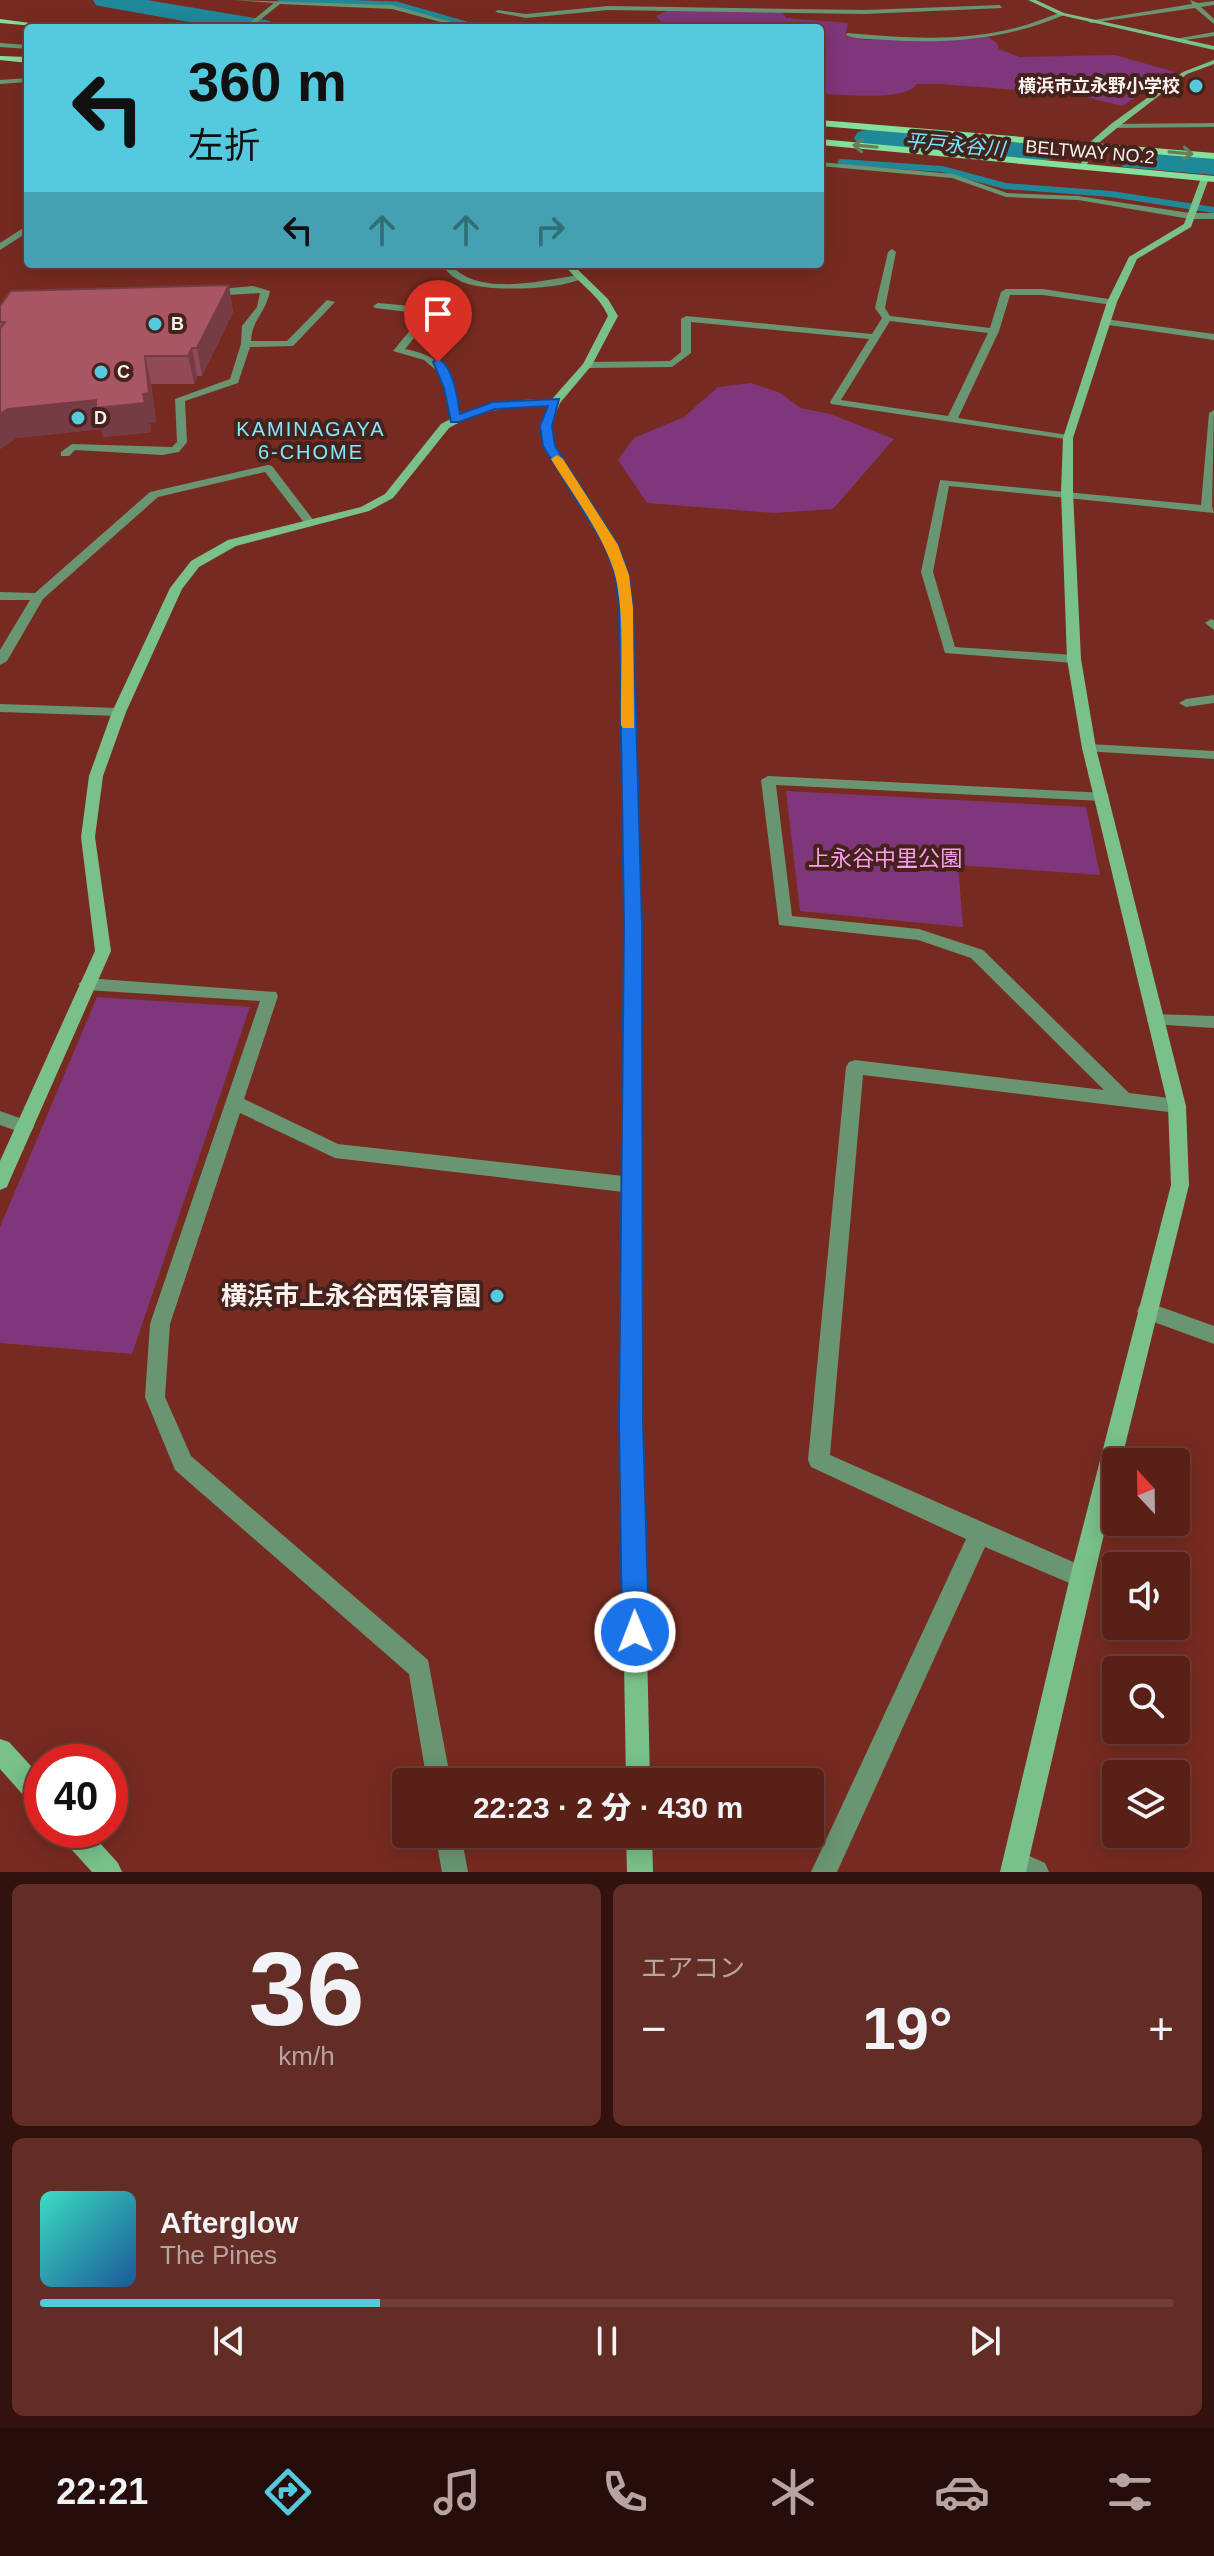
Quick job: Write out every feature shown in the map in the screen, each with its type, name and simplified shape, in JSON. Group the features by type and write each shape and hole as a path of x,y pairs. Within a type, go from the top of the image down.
{"main road":[{"path":"0,21 24,24"},
{"path":"0,58 24,60"},
{"path":"0,68 24,70"},
{"name":"BELTWAY NO.2","path":"824,123 1214,156"},
{"name":"BELTWAY NO.2","path":"824,142 1210,178"}],"street":[{"path":"237,0 377,3 456,24"},
{"path":"725,9 729,0"},
{"path":"812,10 818,0"},
{"path":"864,12 877,0"},
{"path":"935,0 947,9"},
{"path":"1031,0 1062,14 1214,48"},
{"path":"1190,0 1198,4 1214,22"},
{"path":"252,24 278,3"},
{"path":"1091,21 1214,3"},
{"path":"498,12 526,16 608,8 864,12 1000,7"},
{"path":"848,35 879,39 977,36 1037,24 1062,14"},
{"path":"1178,39 1214,34"},
{"path":"0,45 24,47"},
{"path":"1082,167 1092,145 1114,126 1185,73 1214,62"},
{"path":"0,82 24,80"},
{"path":"1114,126 1214,125"},
{"path":"824,164 953,176 1006,195 1093,199 1214,216"},
{"path":"1022,1869 1081,1577 1180,1185 1177,1106 1089,748 1074,659 1067,492 1068,438 1112,302 1133,257 1188,225 1210,178"},
{"path":"0,247 24,231"},
{"path":"892,252 880,308 887,318 994,331"},
{"path":"448,268 456,277 488,285 517,286 573,271 610,305 613,316 587,365 555,402 546,426 549,446 611,545 622,575 626,608 633,924 631,1421 638,1768"},
{"path":"65,454 72,447 175,450 182,442 180,399 234,381 246,344 247,326 262,307 265,291 253,289 195,295"},
{"path":"952,420 994,331 1006,292 1043,292 1112,302"},
{"path":"246,344 290,344 330,302"},
{"path":"378,306 411,309 427,316 398,351 427,355 438,362 450,388 455,420"},
{"path":"887,318 835,402 1068,438"},
{"path":"587,365 672,364 686,353 686,319 873,337"},
{"path":"1105,322 1214,337"},
{"path":"0,1182 103,951 88,837 96,776 119,712 176,588 195,564 232,543 365,509 389,496 445,426 455,420 493,406 555,402"},
{"path":"1074,659 950,650 927,572 944,482 1067,492 1210,509 1214,413"},
{"path":"0,661 38,597 154,494 268,468 310,523"},
{"path":"0,596 38,597"},
{"path":"1186,703 1214,699"},
{"path":"0,708 119,712"},
{"path":"1089,748 1214,755"},
{"path":"1102,796 768,780 785,921 919,935 977,954 1123,1098"},
{"path":"86,984 270,996 160,1324 155,1397 183,1463 420,1668 437,1768"},
{"path":"1155,1020 1214,1022"},
{"path":"1081,1577 819,1460 855,1067 1177,1106"},
{"path":"234,1102 335,1151 632,1185"},
{"path":"0,1118 25,1127"},
{"path":"1147,1311 1214,1335"},
{"path":"824,1872 980,1534"},
{"path":"0,1751 24,1777"},
{"path":"87,1848 109,1872"},
{"path":"451,1848 455,1872"},
{"path":"639,1848 640,1872"}],"green space":[{"path":"667,11 781,11 786,18 848,23 845,36 866,40 986,36 997,43 999,49 1019,57 1115,55 1175,72 1122,106 1073,94 939,84 917,84 910,90 887,95 824,94 824,24 663,24 656,16"},
{"path":"751,383 780,393 801,408 830,414 894,439 833,509 774,513 647,503 618,460 634,438 684,417 718,387"},
{"name":"上永谷中里公園","path":"786,791 1086,807 1100,875 958,865 963,927 800,911"},
{"path":"97,997 250,1007 132,1354 0,1343 0,1227"}],"building":[{"path":"229,285 197,348 192,348 188,356 145,356 149,393 143,394 145,403 96,408 96,400 8,409 0,414 0,329 5,322 0,322 0,306 11,291"}],"waterway":[{"name":"平戸永谷川","path":"105,0 243,24"},
{"name":"平戸永谷川","path":"280,0 396,4 466,24"},
{"name":"平戸永谷川","path":"869,138 1042,152"},
{"name":"平戸永谷川","path":"1134,160 1214,166"},
{"path":"841,162 942,169 1005,186 1111,194 1214,210"}],"slow traffic":[{"path":"557,459 611,545 622,575 626,608 629,725"}],"place":[{"name":"横浜市立永野小学校","path":"1196,86"},
{"name":"B","path":"155,324"},
{"name":"C","path":"101,372"},
{"name":"D","path":"78,418"},
{"name":"横浜市上永谷西保育園","path":"497,1296"}],"district":[{"name":"KAMINAGAYA 6-CHOME","path":"311,440"}],"route":[{"path":"438,362 450,388 455,420 493,406 555,402 546,426 549,446 611,545 622,575 626,608 633,924 631,1421 635,1632"}]}
